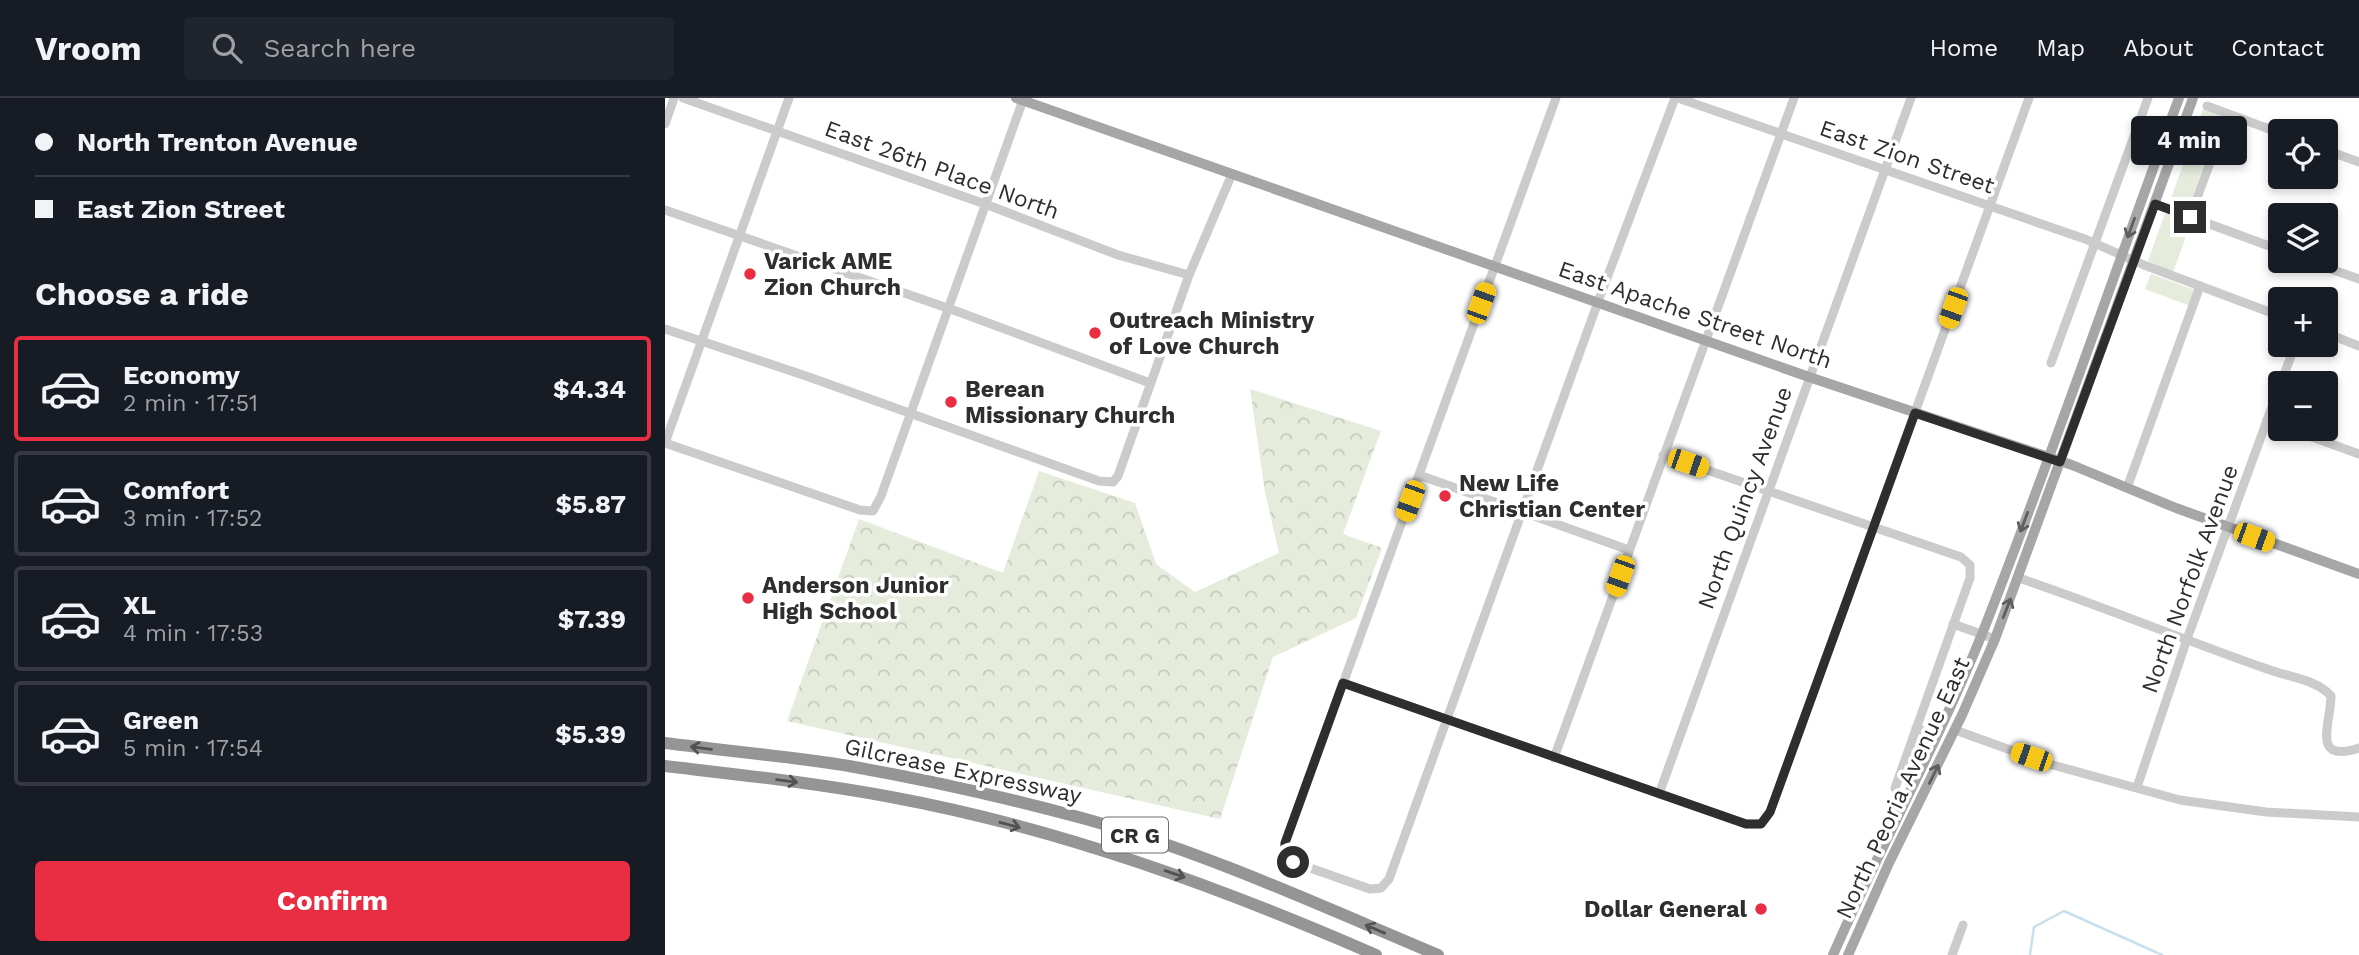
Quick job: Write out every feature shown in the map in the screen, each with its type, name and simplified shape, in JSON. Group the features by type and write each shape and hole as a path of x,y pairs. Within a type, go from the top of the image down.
{"highway":[{"name":"Gilcrease Expressway","path":"665,743 849,766 943,784 1084,819 1236,870 1438,955"},
{"name":"Gilcrease Expressway","path":"665,766 801,782 894,797 1031,830 1110,852 1198,882 1371,954"}],"main road":[{"name":"North Peoria Avenue East","path":"1833,955 1878,855 1937,736 1982,634 2179,98"},
{"name":"North Peoria Avenue East","path":"1848,955 1889,863 1955,730 1995,639 2193,98"},
{"name":"East Apache Street North","path":"1019,99 1809,377 2060,462 2359,574"}],"street":[{"path":"665,124 674,98"},
{"name":"East 26th Place North","path":"683,98 985,204 1118,255 1189,275"},
{"path":"789,98 665,443 853,508 873,511 881,496 985,204 1019,99"},
{"path":"1556,98 1285,843 1285,852 1293,862 1370,889 1381,888 1389,879 1598,303 1677,98"},
{"name":"East Zion Street","path":"1677,98 2095,243 2134,261 2268,312"},
{"path":"1554,758 1794,98"},
{"name":"North Quincy Avenue","path":"1658,794 1911,98"},
{"path":"1343,683 1746,824 1761,824 1770,812 2029,98"},
{"path":"2051,363 2148,98"},
{"path":"2207,106 2268,129"},
{"path":"2190,217 2228,114"},
{"path":"2338,154 2359,162"},
{"path":"665,329 1099,481 1112,482 1118,476 1189,275 1231,174"},
{"path":"2155,204 2268,246"},
{"path":"665,210 1150,383"},
{"path":"2338,272 2359,279"},
{"path":"2127,488 2200,286"},
{"path":"2338,338 2359,346"},
{"name":"North Norfolk Avenue","path":"2137,787 2187,639 2267,420"},
{"path":"2323,441 2359,454"},
{"path":"1663,455 1873,526"},
{"path":"1419,475 1629,550"},
{"name":"North Peoria Avenue East","path":"1873,526 1961,557 1970,565 1971,574 1895,788"},
{"path":"2019,578 2267,670 2314,684 2331,696 2326,730 2327,745 2340,752 2359,748"},
{"name":"North Peoria Avenue East","path":"1953,624 1995,639"},
{"name":"North Peoria Avenue East","path":"1916,729 1937,736"},
{"path":"1955,730 2060,767 2180,800 2266,812 2359,817"},
{"path":"1952,955 1963,925"}],"green space":[{"path":"2203,109 2220,115 2221,118 2190,203 2182,209 2169,204"},
{"path":"2165,213 2191,222 2173,273 2148,261"},
{"path":"2151,274 2195,290 2190,306 2145,289"},
{"path":"1250,389 1381,431 1343,534 1382,548 1356,618 1273,657 1220,819 787,721 859,519 1003,573 1039,471 1135,503 1156,564 1195,592 1279,553 1265,492"}],"waterway":[{"path":"2030,955 2034,927 2064,911 2162,955"}],"place":[{"name":"Varick AME Zion Church","path":"750,274"},
{"name":"Outreach Ministry of Love Church","path":"1095,333"},
{"name":"Berean Missionary Church","path":"951,402"},
{"name":"New Life Christian Center","path":"1445,496"},
{"name":"Anderson Junior High School","path":"748,598"},
{"name":"Dollar General","path":"1761,909"}],"route":[{"path":"1293,862 1285,852 1285,843 1343,683 1746,824 1761,824 1770,812 1915,413 2060,462 2155,204 2190,217"}]}
